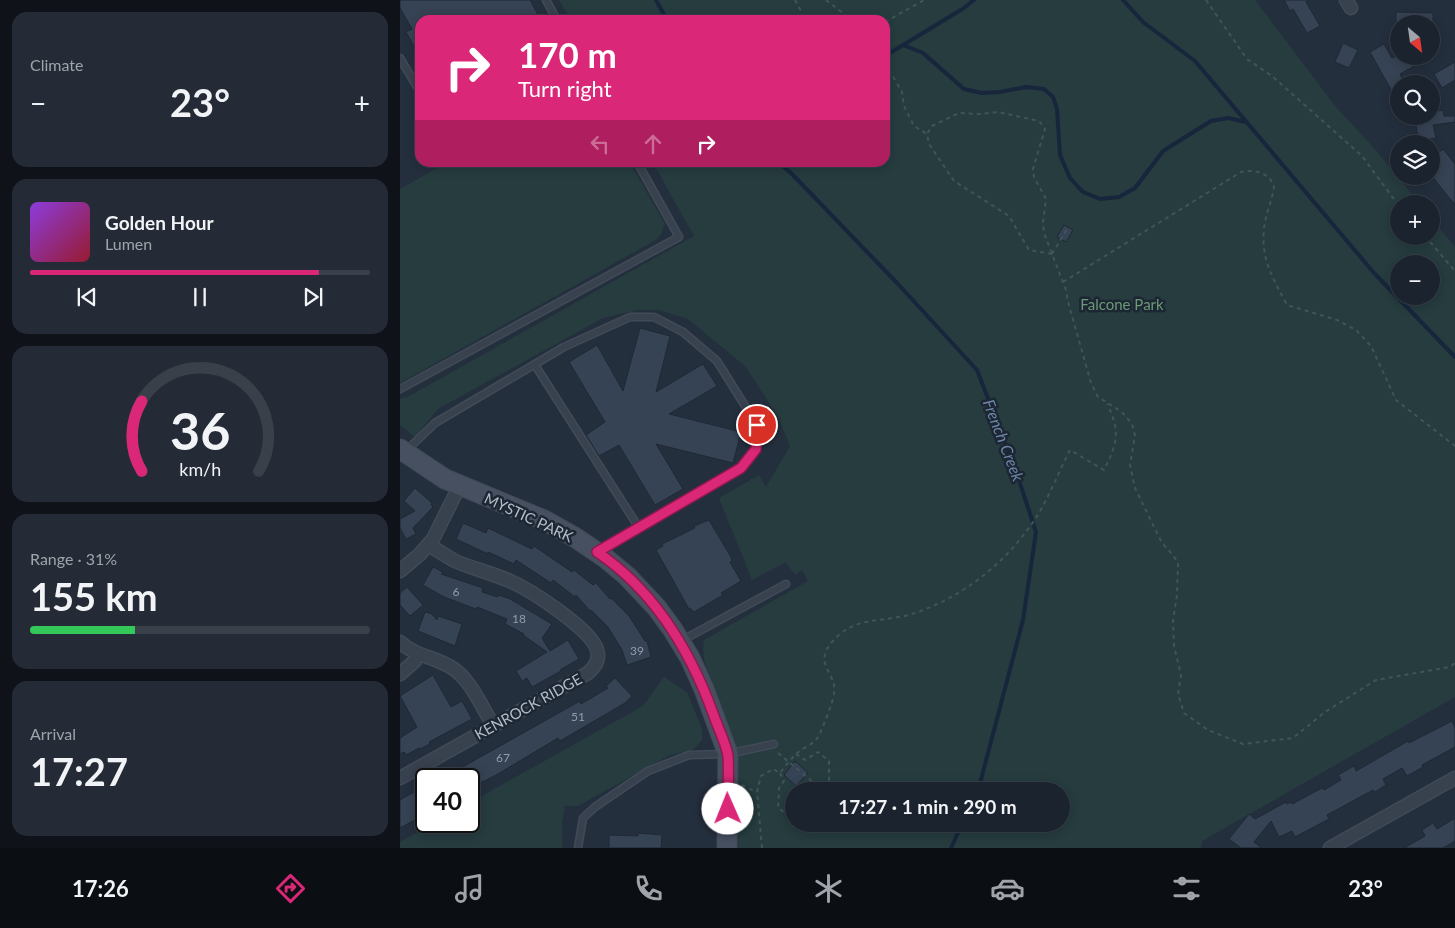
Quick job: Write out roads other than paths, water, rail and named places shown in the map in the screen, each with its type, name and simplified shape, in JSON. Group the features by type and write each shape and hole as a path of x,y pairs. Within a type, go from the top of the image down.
{"street":[{"name":"MYSTIC PARK","path":"402,451 460,485 544,520 597,552 627,576 657,608 690,658 704,689 728,754 727,848"},
{"path":"400,571 429,545 460,485"},
{"name":"KENROCK RIDGE","path":"400,778 588,673 597,662 599,656 595,644 567,617 538,596 512,582 455,561 429,545"},
{"path":"400,642 418,654 447,664 456,670 470,686 493,725"},
{"path":"400,674 414,662 418,654"},
{"path":"1330,848 1455,778"}],"lane":[{"path":"546,0 554,15"},
{"path":"400,58 415,84"},
{"path":"400,389 679,237 640,167"},
{"path":"402,451 435,423 564,347 630,317 654,317 683,332 717,361 757,425 756,449 741,468 597,552"},
{"path":"534,365 639,528"},
{"path":"680,642 786,584"},
{"path":"578,848 583,818 595,807 648,771 689,755 728,754 774,744"}],"waterway":[{"name":"French Creek","path":"656,0 664,15"},
{"path":"890,53 974,0"},
{"path":"1123,0 1143,22 1195,61 1374,273 1455,357"},
{"path":"903,45 923,53 964,89 982,93 1026,87 1044,89 1053,97 1057,109 1060,155 1070,178 1083,192 1100,199 1119,197 1135,188 1163,151 1211,121 1228,118 1246,122"},
{"name":"French Creek","path":"784,167 898,284 977,370 1016,471 1036,532 1023,620 980,782"},
{"name":"French Creek","path":"951,848 958,832"}],"park label":[{"name":"Falcone Park","path":"1122,304"}]}
